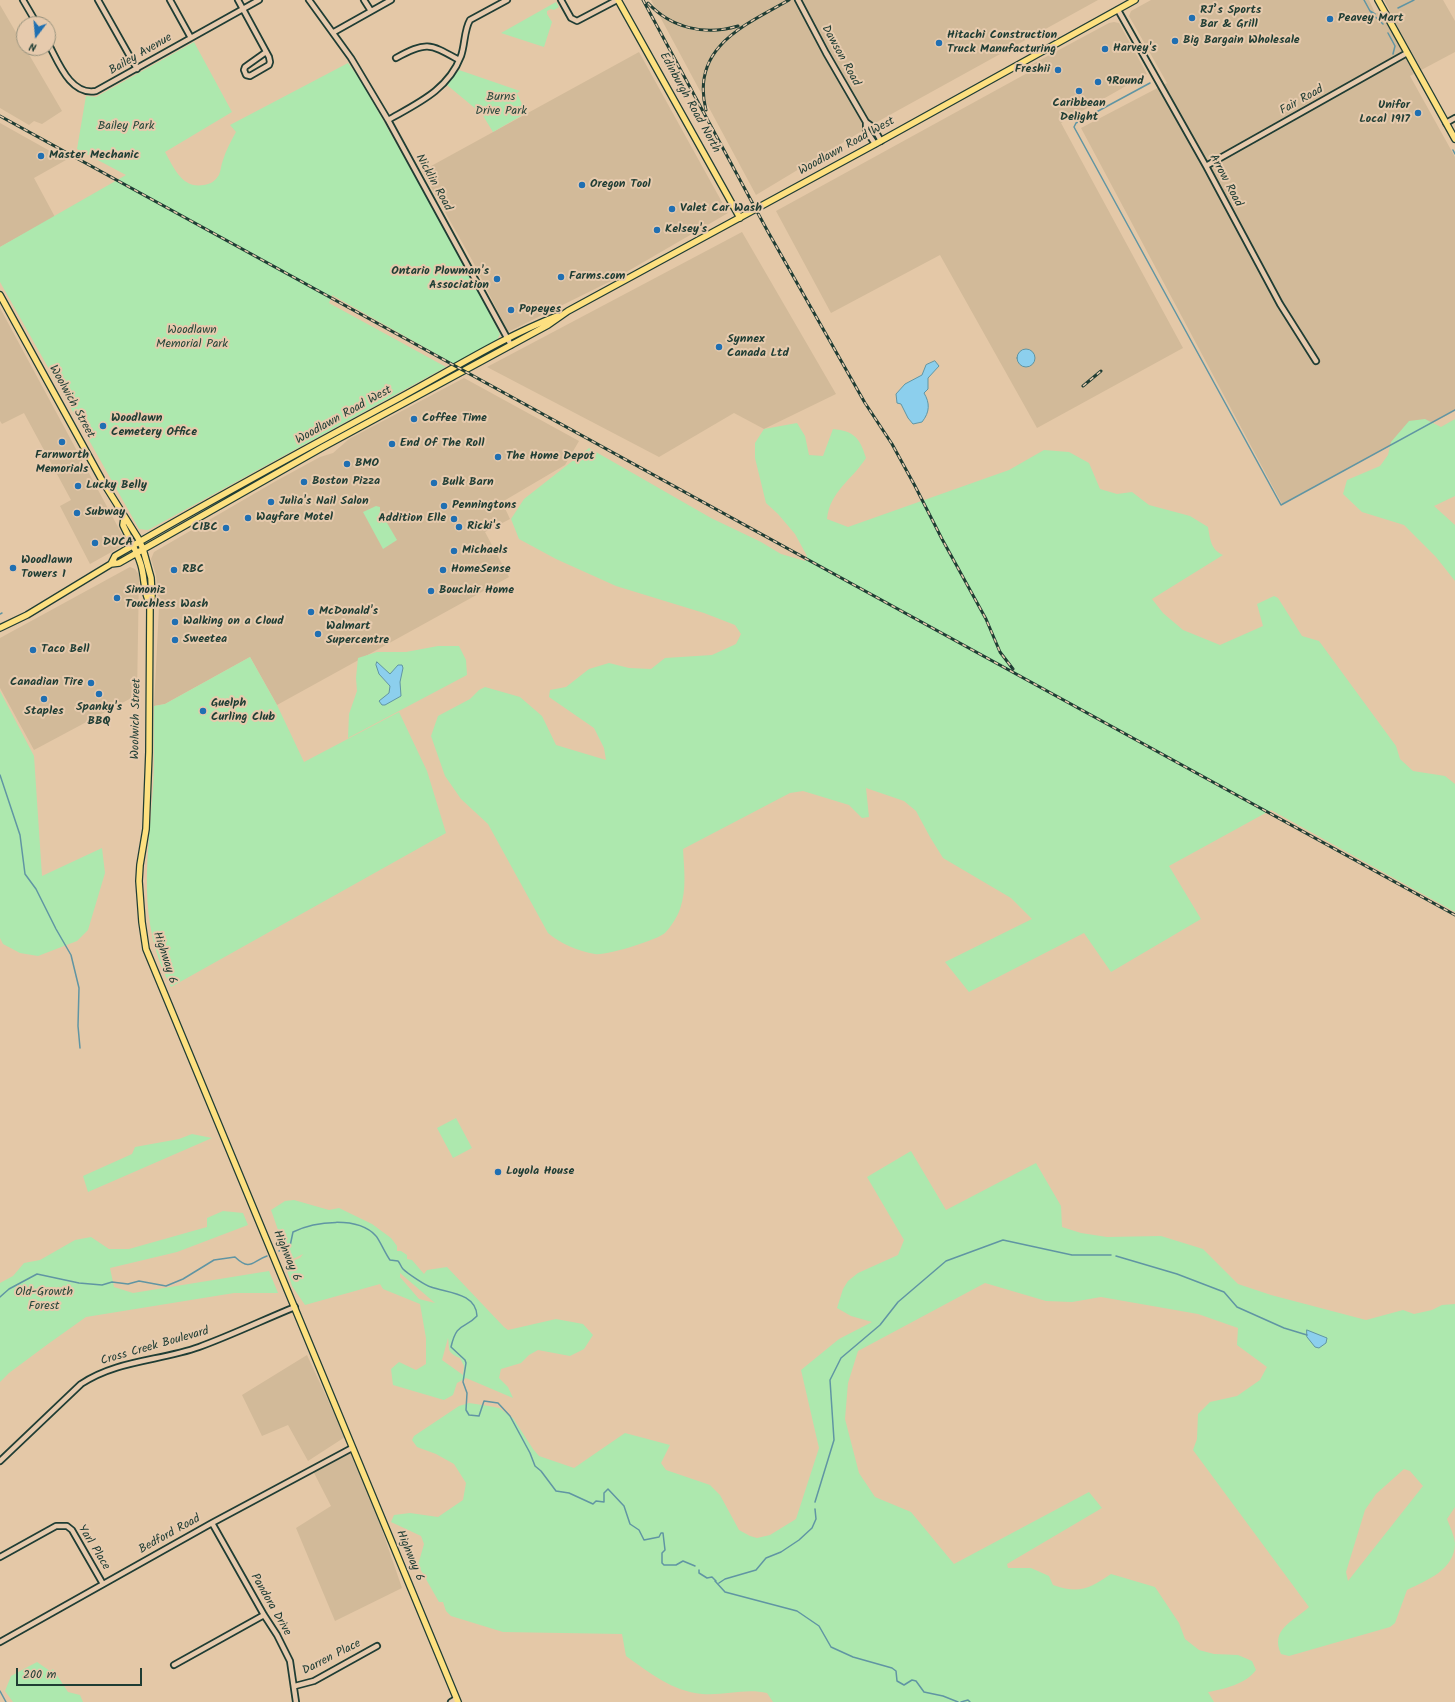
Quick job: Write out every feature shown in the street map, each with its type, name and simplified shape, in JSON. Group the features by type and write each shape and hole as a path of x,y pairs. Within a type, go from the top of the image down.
{"main road":[{"name":"Edinburgh Road North","path":"617,0 740,218"},
{"name":"Woodlawn Road West","path":"568,312 507,339 115,556 112,564 119,563 323,447 548,325 568,312 1135,0"},
{"path":"1378,0 1455,139"},
{"name":"Woolwich Street","path":"0,295 124,518 128,522 143,549 151,578 152,598 150,604 149,752 145,810"},
{"name":"Woolwich Street","path":"124,518 123,525 136,553 145,579 146,598 150,604"},
{"path":"0,628 27,615 112,564"},
{"name":"Highway 6","path":"145,810 146,829 140,864 139,881 142,922 146,949 457,1700"}],"street":[{"path":"24,0 33,16"},
{"path":"98,0 137,69"},
{"path":"170,0 191,38"},
{"path":"238,0 266,52 270,62 268,65 250,76 246,75 244,70 245,67 266,52"},
{"name":"Bailey Avenue","path":"55,56 71,83 83,90 96,91 259,0"},
{"name":"Nicklin Road","path":"309,0 334,32 388,120 511,345"},
{"path":"364,0 370,11"},
{"path":"334,32 391,0"},
{"path":"388,120 436,92 452,74 459,60 470,20 507,0"},
{"path":"561,0 571,18 577,20 617,0"},
{"name":"Dawson Road","path":"798,0 826,53 866,122 873,127 881,141"},
{"name":"Arrow Road","path":"1118,10 1206,166 1284,311 1316,362"},
{"path":"396,58 416,47 429,46 459,60"},
{"name":"Fair Road","path":"1206,166 1407,53"},
{"path":"1446,123 1455,118"},
{"name":"Dawson Road","path":"866,122 866,130 875,144"},
{"name":"Cross Creek Boulevard","path":"0,1461 81,1384 95,1375 118,1366 198,1347 295,1307"},
{"name":"Bedford Road","path":"0,1642 212,1523 352,1448"},
{"name":"Pandora Drive","path":"212,1523 264,1615 278,1635 290,1660 295,1686 296,1702"},
{"name":"Yarl Place","path":"0,1557 56,1526 63,1525 72,1530 103,1584"},
{"path":"174,1665 264,1615"},
{"name":"Darren Place","path":"295,1686 314,1681 377,1646"},
{"path":"451,1702 457,1700"}],"shaded area":[{"path":"651,0 1098,0 877,122 756,195"},
{"path":"1151,0 1369,0 1375,13 1390,11 1384,0 1443,0 1455,21 1455,52 1410,76 1455,157 1455,411 1282,504 1081,128 1167,83 1129,16 1131,11"},
{"path":"0,5 16,32 16,56 30,56 62,111 42,124 34,121 29,125 0,108"},
{"path":"1109,23 1119,23 1147,74 1061,123 1183,348 1037,428 940,255 831,313 776,211 1031,71 1029,66"},
{"path":"639,52 728,213 611,281 508,332 472,260 422,171"},
{"path":"0,123 66,160 34,178 55,217 0,247"},
{"path":"742,232 836,394 764,429 734,413 659,457 487,367"},
{"path":"0,308 125,540 124,545 90,564 60,506 71,500 24,413 2,424 0,421"},
{"path":"464,378 579,441 565,465 502,502 510,519 485,532 509,577 277,705 250,657 165,704 154,706 159,607 156,575 151,559 154,552 276,481 320,457 333,453 349,439"},
{"path":"130,567 135,569 139,575 137,695 34,750 0,688 0,638"},
{"path":"307,1355 345,1437 308,1461 288,1425 262,1436 242,1395"},
{"path":"351,1452 368,1489 402,1588 335,1621 296,1528 331,1506 313,1471"}],"green space":[{"path":"556,2 559,7 554,10 551,9 547,11 547,14 552,22 544,47 501,33"},
{"name":"Woodlawn Memorial Park","path":"194,42 232,112 165,152 175,171 184,181 190,184 204,185 214,181 219,175 222,162 230,142 236,132 230,125 348,63 361,81 464,264 500,334 496,342 454,364 332,295 329,303 446,367 148,530 139,529 0,282 0,247 126,175 77,149 86,96 96,97"},
{"name":"Burns Drive Park","path":"459,70 520,91 517,93 526,113 493,132 482,114 447,85"},
{"path":"1425,419 1441,427 1455,419 1455,496 1434,506 1455,525 1455,581 1436,557 1404,525 1362,512 1343,494 1347,480 1380,466 1388,455 1391,442 1409,421"},
{"path":"797,423 805,436 809,455 823,456 833,429 851,434 861,445 866,458 837,493 832,501 827,519 848,527 1009,470 1044,450 1069,452 1089,463 1100,489 1117,494 1132,492 1149,505 1190,516 1208,527 1210,540 1216,550 1223,555 1152,599 1163,613 1183,630 1220,645 1263,626 1257,604 1274,596 1278,598 1302,636 1319,641 1396,746 1400,759 1413,771 1445,776 1455,784 1455,912 1271,810 1169,866 1201,919 1111,972 1084,933 969,992 945,962 1032,919 1011,898 943,858 916,811 904,801 866,788 869,817 862,818 849,805 803,791 790,793 683,849 684,894 679,912 674,922 665,933 652,940 609,953 595,954 576,949 553,937 548,933 488,824 461,799 445,776 431,736 438,716 470,699 479,690 485,687 520,697 542,716 556,745 606,760 604,748 594,728 549,697 550,690 566,687 589,669 609,663 629,668 651,669 665,658 712,655 736,644 741,634 735,625 704,613 616,586 556,559 519,539 511,519 524,499 589,448 711,518 761,542 781,554 805,561 807,556 795,534 778,514 766,503 755,458 755,443 764,429"},
{"path":"376,506 380,507 380,511 397,540 383,549 363,512"},
{"path":"438,646 459,646 466,660 467,675 348,738 349,714 357,691 356,678 358,658 377,652 406,652","holes":["403,668 400,682 401,696 380,701 389,693 390,686 379,674 390,674 396,669"]},
{"path":"250,657 277,705 304,762 399,712 427,771 446,833 171,987 160,962 153,938 147,889 147,864 154,778 154,706 165,704"},
{"path":"0,691 34,756 42,876 102,848 105,873 88,930 77,941 38,956 20,953 3,944 0,938"},
{"path":"456,1118 472,1148 453,1158 437,1128"},
{"path":"192,1134 212,1138 88,1192 83,1176 132,1154 135,1147 179,1139"},
{"path":"911,1151 946,1210 1036,1163 1061,1206 1062,1227 1081,1233 1107,1237 1161,1236 1203,1249 1238,1284 1271,1295 1366,1320 1403,1310 1414,1314 1432,1310 1442,1305 1455,1304 1455,1507 1447,1519 1455,1543 1454,1552 1450,1560 1445,1567 1431,1578 1407,1590 1395,1623 1390,1627 1289,1656 1281,1654 1278,1645 1278,1638 1281,1632 1290,1622 1309,1607 1193,1450 1197,1439 1198,1414 1210,1402 1237,1396 1260,1380 1267,1367 1237,1345 1238,1328 1198,1314 1101,1297 1072,1302 1046,1301 985,1283 858,1351 848,1383 845,1419 859,1473 875,1497 911,1512 954,1564 1089,1492 1102,1508 1007,1564 1008,1568 1031,1568 1049,1576 1053,1585 1062,1588 1084,1588 1111,1574 1155,1587 1179,1623 1185,1639 1199,1650 1214,1654 1238,1655 1252,1661 1256,1670 1247,1679 1228,1687 1208,1692 1214,1702 773,1702 767,1693 751,1691 702,1694 671,1685 653,1675 626,1656 622,1634 503,1632 451,1616 446,1611 443,1602 439,1602 418,1565 424,1544 421,1536 391,1522 394,1515 410,1513 438,1517 463,1500 466,1483 454,1464 436,1454 417,1447 412,1440 414,1436 459,1406 469,1403 499,1408 513,1418 539,1456 574,1468 625,1433 670,1445 661,1463 666,1470 710,1485 720,1495 739,1530 750,1536 757,1538 770,1535 796,1519 819,1448 801,1370 839,1339 872,1322 851,1316 837,1308 843,1289 848,1281 858,1273 898,1255 904,1240 867,1177","holes":["1404,1469 1410,1471 1423,1486 1348,1581 1346,1572 1365,1510 1376,1494"]},
{"path":"294,1200 329,1210 339,1208 372,1224 391,1238 397,1246 397,1251 401,1251 407,1255 407,1259 412,1260 424,1274 427,1270 447,1267 508,1330 556,1319 583,1324 593,1335 584,1349 570,1356 538,1350 529,1355 521,1363 501,1369 499,1378 508,1387 513,1398 466,1378 457,1383 453,1395 444,1400 393,1385 391,1369 399,1362 416,1370 426,1364 426,1338 420,1304 383,1289 380,1284 305,1305 292,1286 285,1264 300,1258 303,1254 289,1261 271,1210 285,1201","holes":["400,1273 435,1303 419,1299 400,1277","448,1338 449,1348 452,1354 460,1358 464,1366 463,1375 442,1360"]},
{"name":"Old-Growth Forest","path":"223,1211 243,1213 248,1225 177,1252 110,1268 114,1287 133,1293 269,1271 278,1293 234,1293 86,1317 9,1373 0,1382 0,1283 13,1276 24,1263 40,1260 75,1240 91,1237 109,1249 129,1249 207,1227 207,1218"},
{"path":"37,1662 50,1671 53,1669 68,1692 80,1695 83,1702 13,1702 5,1691 11,1676"}],"water":[{"path":"1022,349 1030,349 1035,354 1033,365 1030,367 1022,367 1017,362 1017,354"},
{"path":"935,361 939,366 928,378 928,389 924,393 928,404 927,415 922,422 913,424 908,418 901,404 897,403 896,394 905,384 922,375 926,365"},
{"path":"377,662 390,674 398,665 402,665 403,668 400,682 401,696 385,705 382,705 379,701 389,693 390,686 379,674 376,665"},
{"path":"1307,1330 1327,1338 1326,1343 1319,1348 1315,1347 1307,1337"}],"waterway":[{"path":"1364,0 1370,11 1375,14"},
{"path":"1398,8 1414,0"},
{"path":"1371,13 1383,24"},
{"path":"1388,33 1395,46 1393,54"},
{"path":"1150,83 1076,123 1074,127 1281,505 1455,410"},
{"path":"1453,150 1455,154"},
{"path":"0,775 20,835 25,874 36,889 71,955 79,988 78,1026 80,1048"},
{"path":"279,1251 290,1246 293,1232 302,1228 336,1222 359,1225 376,1236 390,1260 398,1261 403,1269 408,1273 429,1286 466,1298 472,1303 477,1316 458,1329 451,1347 465,1360 466,1363 463,1382 467,1393 466,1410 469,1415 479,1416 484,1401 498,1403 510,1416 530,1453 535,1466 541,1471 556,1491 569,1493 593,1504 596,1501 604,1502 604,1493 608,1489 624,1506 630,1524 639,1530 644,1540 659,1537 661,1533 663,1533 665,1550 662,1553 662,1563 664,1565 676,1565 683,1561 695,1566"},
{"path":"815,1502 834,1440 830,1380 841,1358 880,1325 898,1302 946,1261 1003,1240 1072,1255 1111,1255"},
{"path":"0,1297 9,1289 37,1274 79,1283 102,1285 112,1282 128,1284 139,1281 166,1286 183,1279 214,1260 235,1257 248,1265 267,1256"},
{"path":"1116,1256 1177,1274 1224,1292 1237,1307 1284,1328 1307,1335"},
{"path":"719,1583 725,1579 756,1570 766,1558 781,1552 799,1540 812,1528 816,1519 815,1509"},
{"path":"699,1570 699,1573 707,1578 712,1577 716,1581"},
{"path":"715,1581 725,1592 797,1611 819,1626 831,1647 853,1657 892,1668 896,1671 897,1681 904,1685 912,1680 916,1681 924,1692 943,1696 958,1702"},
{"path":"0,1691 6,1702"},
{"path":"961,1702 968,1700 970,1702"}],"railway":[{"path":"643,0 767,230 865,403 892,444 915,486 986,619 1000,652 1013,669"},
{"path":"706,110 703,88 706,70 714,54 725,41 739,29 789,0"},
{"path":"648,3 667,19 689,28 713,30 738,26"},
{"path":"0,116 1455,915"},
{"path":"1083,386 1101,371"}],"place":[{"name":"RJ’s Sports Bar & Grill","path":"1192,18"},
{"name":"Peavey Mart","path":"1330,19"},
{"name":"Big Bargain Wholesale","path":"1175,41"},
{"name":"Hitachi Construction Truck Manufacturing","path":"939,43"},
{"name":"Harvey's","path":"1105,49"},
{"name":"Freshii","path":"1058,70"},
{"name":"9Round","path":"1098,82"},
{"name":"Caribbean Delight","path":"1079,91"},
{"name":"Unifor Local 1917","path":"1418,113"},
{"name":"Master Mechanic","path":"41,156"},
{"name":"Oregon Tool","path":"582,185"},
{"name":"Valet Car Wash","path":"672,209"},
{"name":"Kelsey's","path":"657,230"},
{"name":"Farms.com","path":"561,277"},
{"name":"Ontario Plowman's Association","path":"497,279"},
{"name":"Popeyes","path":"511,310"},
{"name":"Synnex Canada Ltd","path":"719,347"},
{"name":"Coffee Time","path":"414,419"},
{"name":"Woodlawn Cemetery Office","path":"103,426"},
{"name":"Farnworth Memorials","path":"62,442"},
{"name":"End Of The Roll","path":"392,444"},
{"name":"The Home Depot","path":"498,457"},
{"name":"BMO","path":"347,464"},
{"name":"Boston Pizza","path":"304,482"},
{"name":"Bulk Barn","path":"434,483"},
{"name":"Lucky Belly","path":"78,486"},
{"name":"Julia's Nail Salon","path":"271,502"},
{"name":"Penningtons","path":"444,506"},
{"name":"Subway","path":"77,513"},
{"name":"Wayfare Motel","path":"248,518"},
{"name":"Addition Elle","path":"454,519"},
{"name":"Ricki's","path":"459,527"},
{"name":"CIBC","path":"226,528"},
{"name":"DUCA","path":"95,543"},
{"name":"Michaels","path":"454,551"},
{"name":"Woodlawn Towers 1","path":"13,568"},
{"name":"RBC","path":"174,570"},
{"name":"HomeSense","path":"443,570"},
{"name":"Bouclair Home","path":"431,591"},
{"name":"Simoniz Touchless Wash","path":"117,598"},
{"name":"McDonald's","path":"311,612"},
{"name":"Walking on a Cloud","path":"175,622"},
{"name":"Walmart Supercentre","path":"318,634"},
{"name":"Sweetea","path":"175,640"},
{"name":"Taco Bell","path":"33,650"},
{"name":"Canadian Tire","path":"91,683"},
{"name":"Spanky's BBQ","path":"99,694"},
{"name":"Staples","path":"44,699"},
{"name":"Guelph Curling Club","path":"203,711"},
{"name":"Loyola House","path":"498,1172"}],"park label":[{"name":"Bailey Park","path":"126,127"}]}
